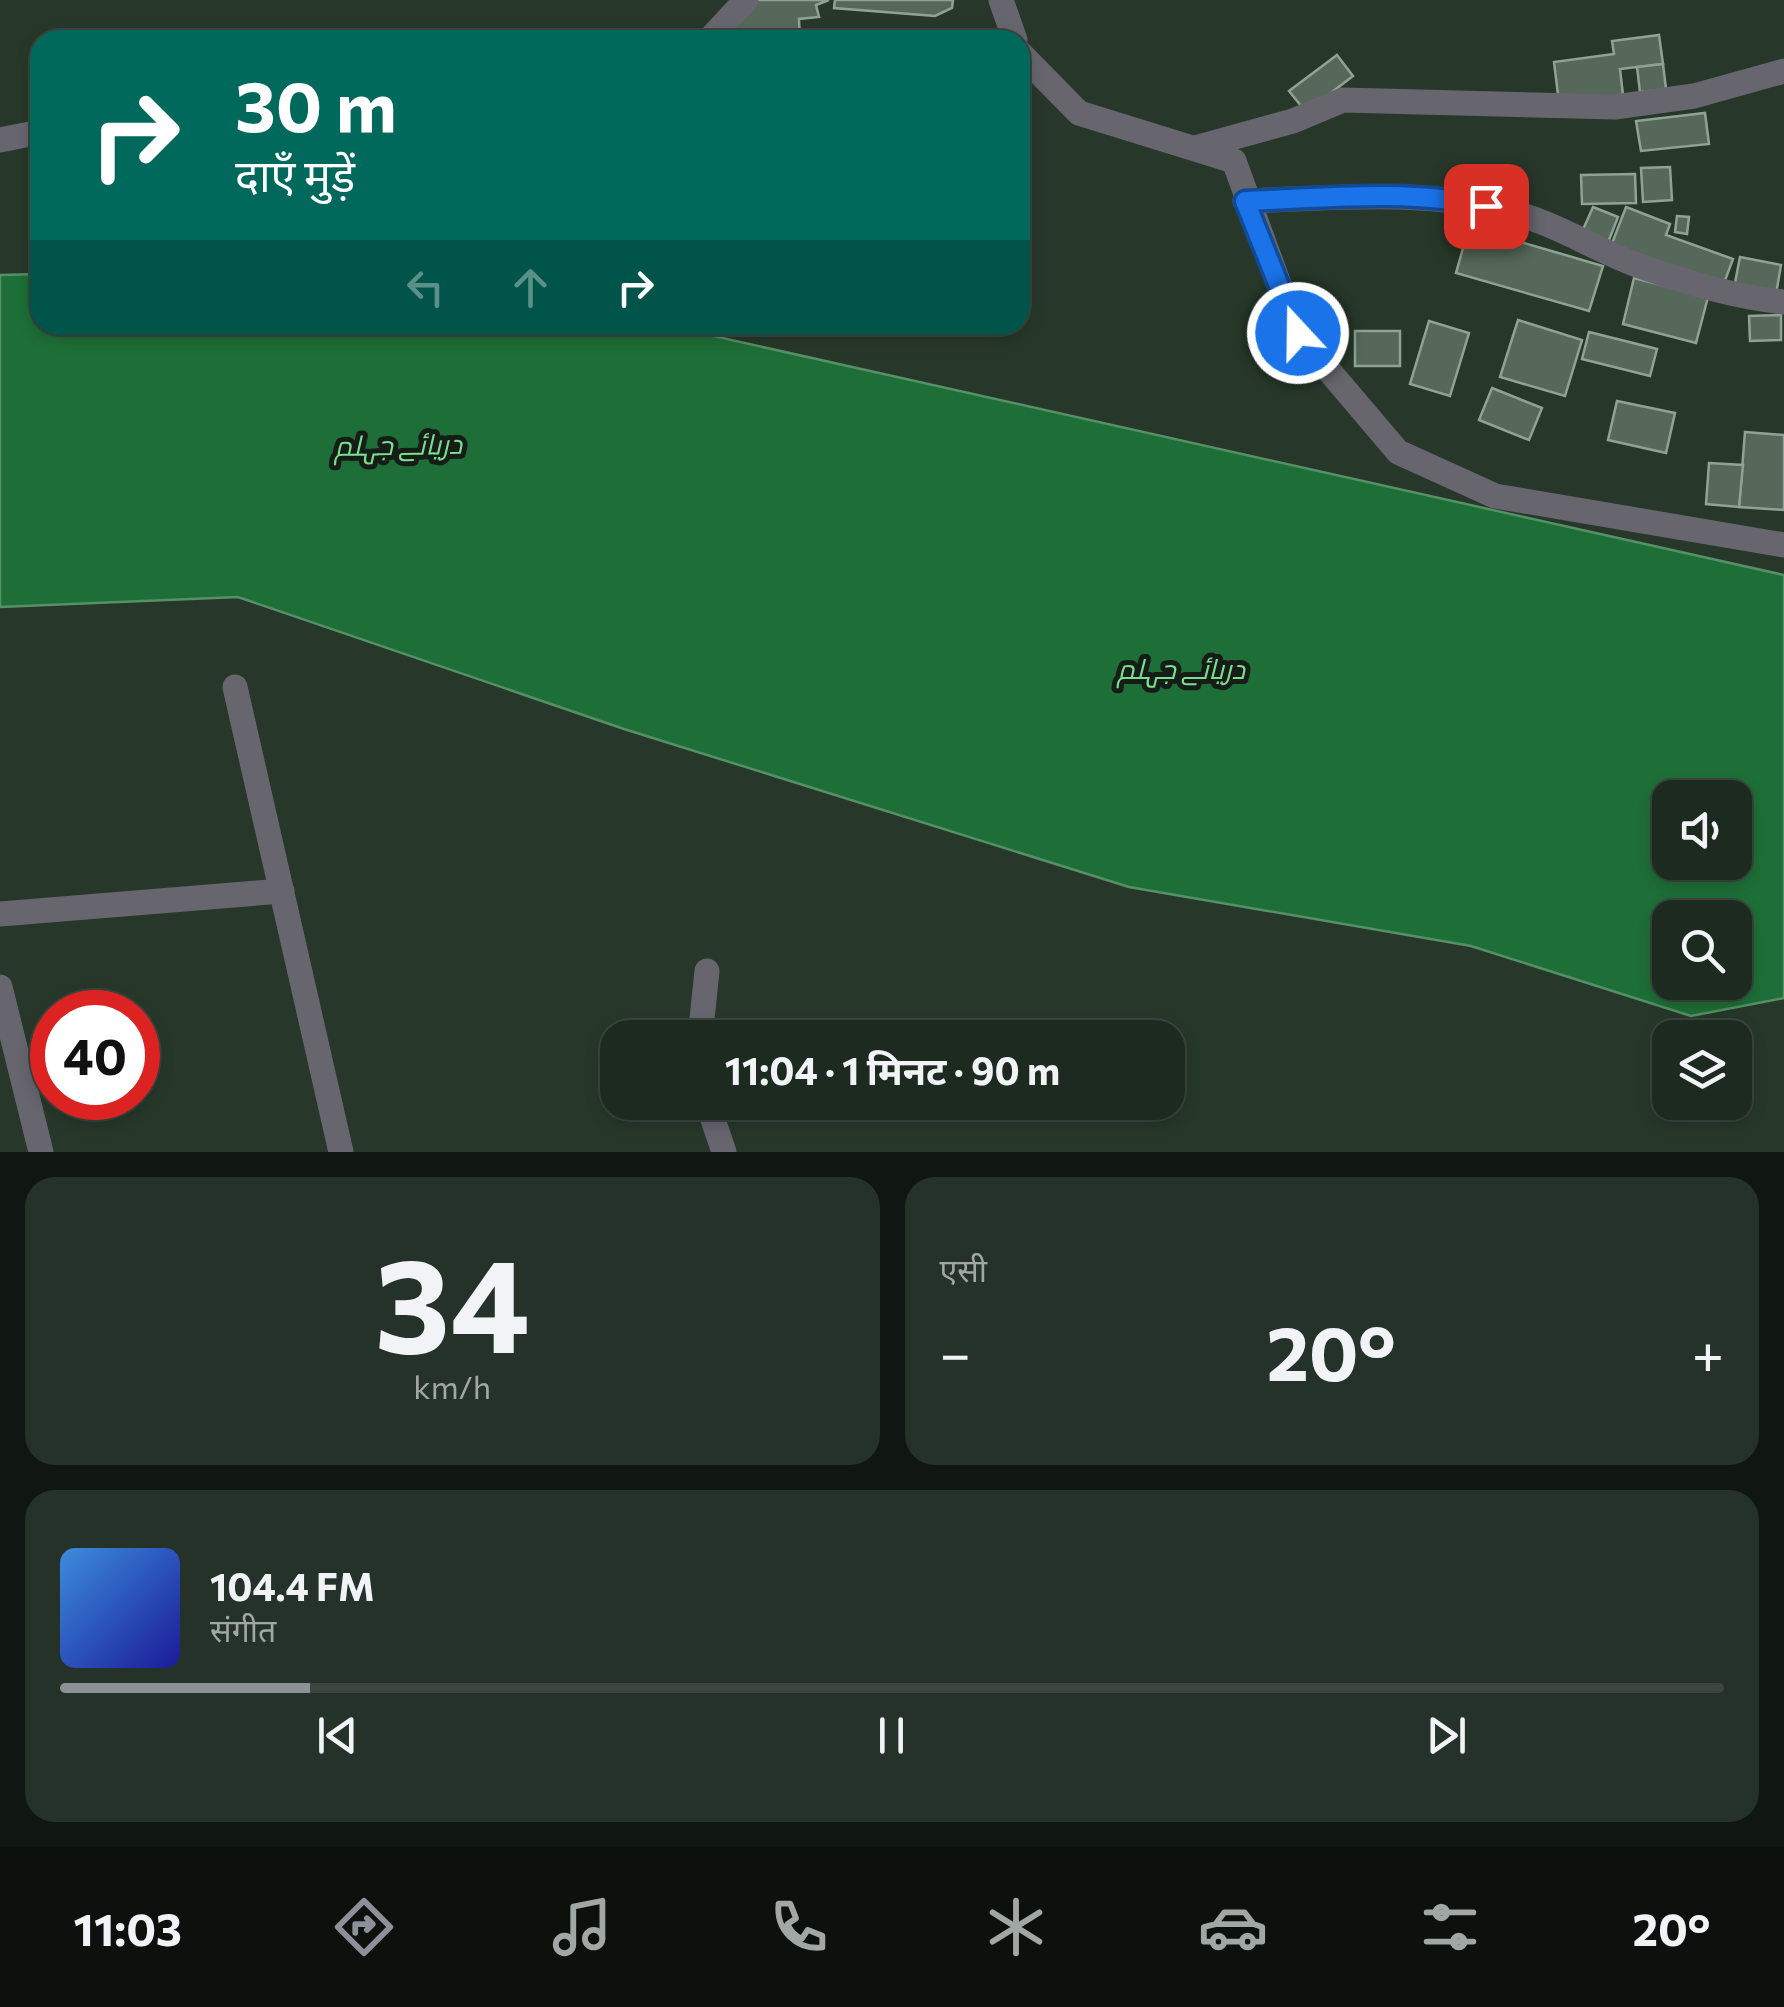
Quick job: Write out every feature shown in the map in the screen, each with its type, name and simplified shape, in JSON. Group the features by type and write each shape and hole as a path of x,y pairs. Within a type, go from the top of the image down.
{"street":[{"path":"718,30 746,0"},
{"path":"1001,0 1012,30"},
{"path":"1030,62 1079,113 1234,161 1245,201 1298,333 1398,452 1495,496 1784,545"},
{"path":"1195,148 1293,121 1344,100 1615,107 1694,96 1784,71"},
{"path":"0,140 30,134"},
{"path":"1245,201 1368,196 1458,200 1514,212 1636,264 1724,292 1784,302"},
{"path":"236,688 341,1152"},
{"path":"0,914 282,891"},
{"path":"702,1020 707,972"},
{"path":"0,987 41,1152"},
{"path":"713,1120 724,1152"}],"water":[{"name":"دریائے جہلم","path":"30,274 30,335 709,335 1784,575 1784,998 1691,1016 1471,946 1129,887 624,729 238,597 0,607 0,275"}],"building":[{"path":"751,0 829,0 816,5 819,17 799,19 800,30 731,30 731,22"},
{"path":"835,0 953,0 952,8 935,16 834,8"},
{"path":"1659,35 1663,64 1620,69 1623,95 1559,103 1554,62 1614,54 1612,41"},
{"path":"1337,55 1353,76 1306,112 1289,91"},
{"path":"1663,64 1666,89 1640,92 1637,67"},
{"path":"1705,113 1709,144 1641,151 1636,121"},
{"path":"1670,167 1672,200 1643,202 1641,168"},
{"path":"1635,174 1636,203 1582,204 1581,175"},
{"path":"1593,207 1618,217 1607,245 1581,234"},
{"path":"1626,207 1670,224 1666,235 1733,259 1723,286 1611,246"},
{"path":"1677,216 1689,217 1687,234 1675,232"},
{"path":"1469,227 1603,266 1589,311 1456,273"},
{"path":"1740,257 1781,265 1775,300 1733,293"},
{"path":"1634,278 1708,297 1696,343 1623,324"},
{"path":"1781,315 1781,340 1750,341 1749,316"},
{"path":"1518,320 1582,340 1565,396 1500,377"},
{"path":"1429,321 1469,333 1450,396 1410,384"},
{"path":"1355,331 1400,331 1400,366 1355,366"},
{"path":"1589,332 1657,349 1650,376 1582,359"},
{"path":"1492,388 1542,408 1529,440 1479,420"},
{"path":"1617,401 1675,413 1666,453 1608,440"},
{"path":"1745,432 1784,435 1784,510 1739,507"},
{"path":"1709,463 1743,465 1739,507 1706,504"}],"route":[{"path":"1298,333 1245,201 1368,196 1458,200 1486,206"}]}
